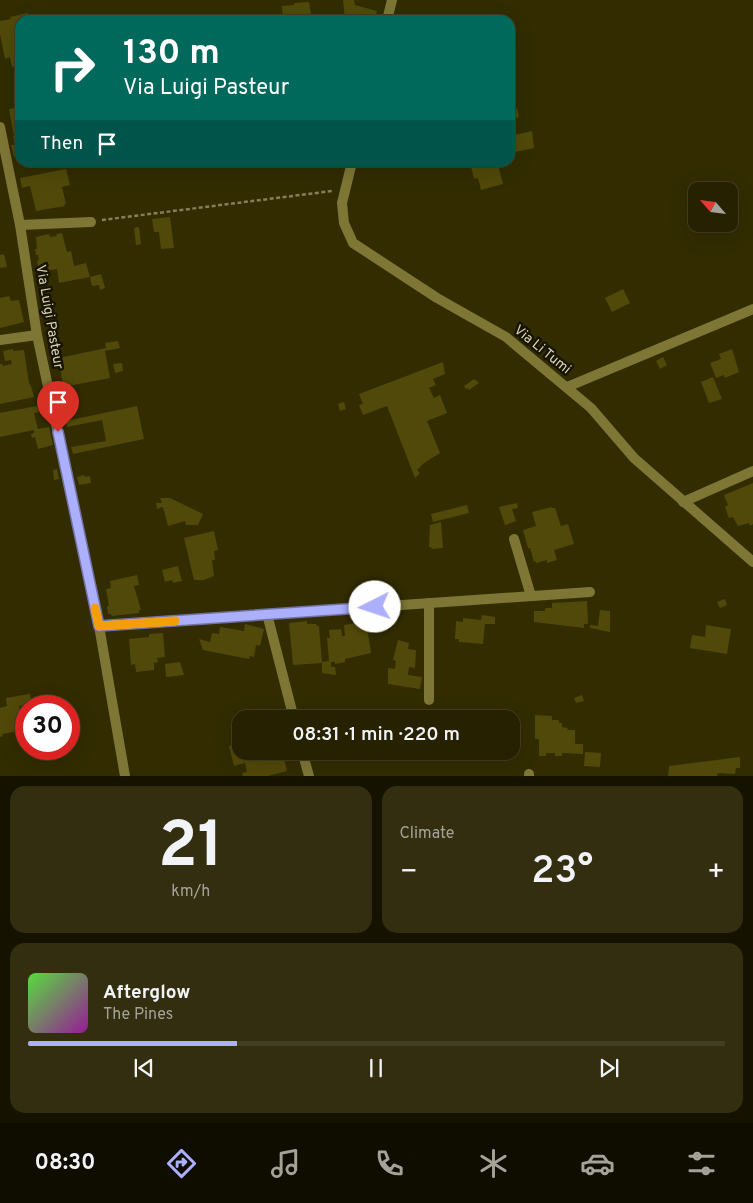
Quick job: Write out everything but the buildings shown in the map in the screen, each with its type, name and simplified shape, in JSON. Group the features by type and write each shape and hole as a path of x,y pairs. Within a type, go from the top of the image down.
{"street":[{"path":"388,15 392,0"},
{"name":"Via Luigi Pasteur","path":"0,127 20,225 37,335 99,626 125,776"},
{"name":"Via Li Tumi","path":"351,167 342,203 344,223 353,243 436,298 506,337 591,408 634,458 682,502 753,562"},
{"path":"20,225 91,222"},
{"path":"567,387 753,309"},
{"path":"0,340 37,335"},
{"path":"682,502 753,471"},
{"path":"514,539 531,596"},
{"path":"99,626 590,592"},
{"path":"428,700 429,603"},
{"path":"267,614 292,710"},
{"path":"305,760 309,776"}],"path":[{"path":"91,222 346,189"}],"slow traffic":[{"path":"95,608 99,626 175,621"}],"route":[{"path":"58,432 99,626 375,607"}]}
